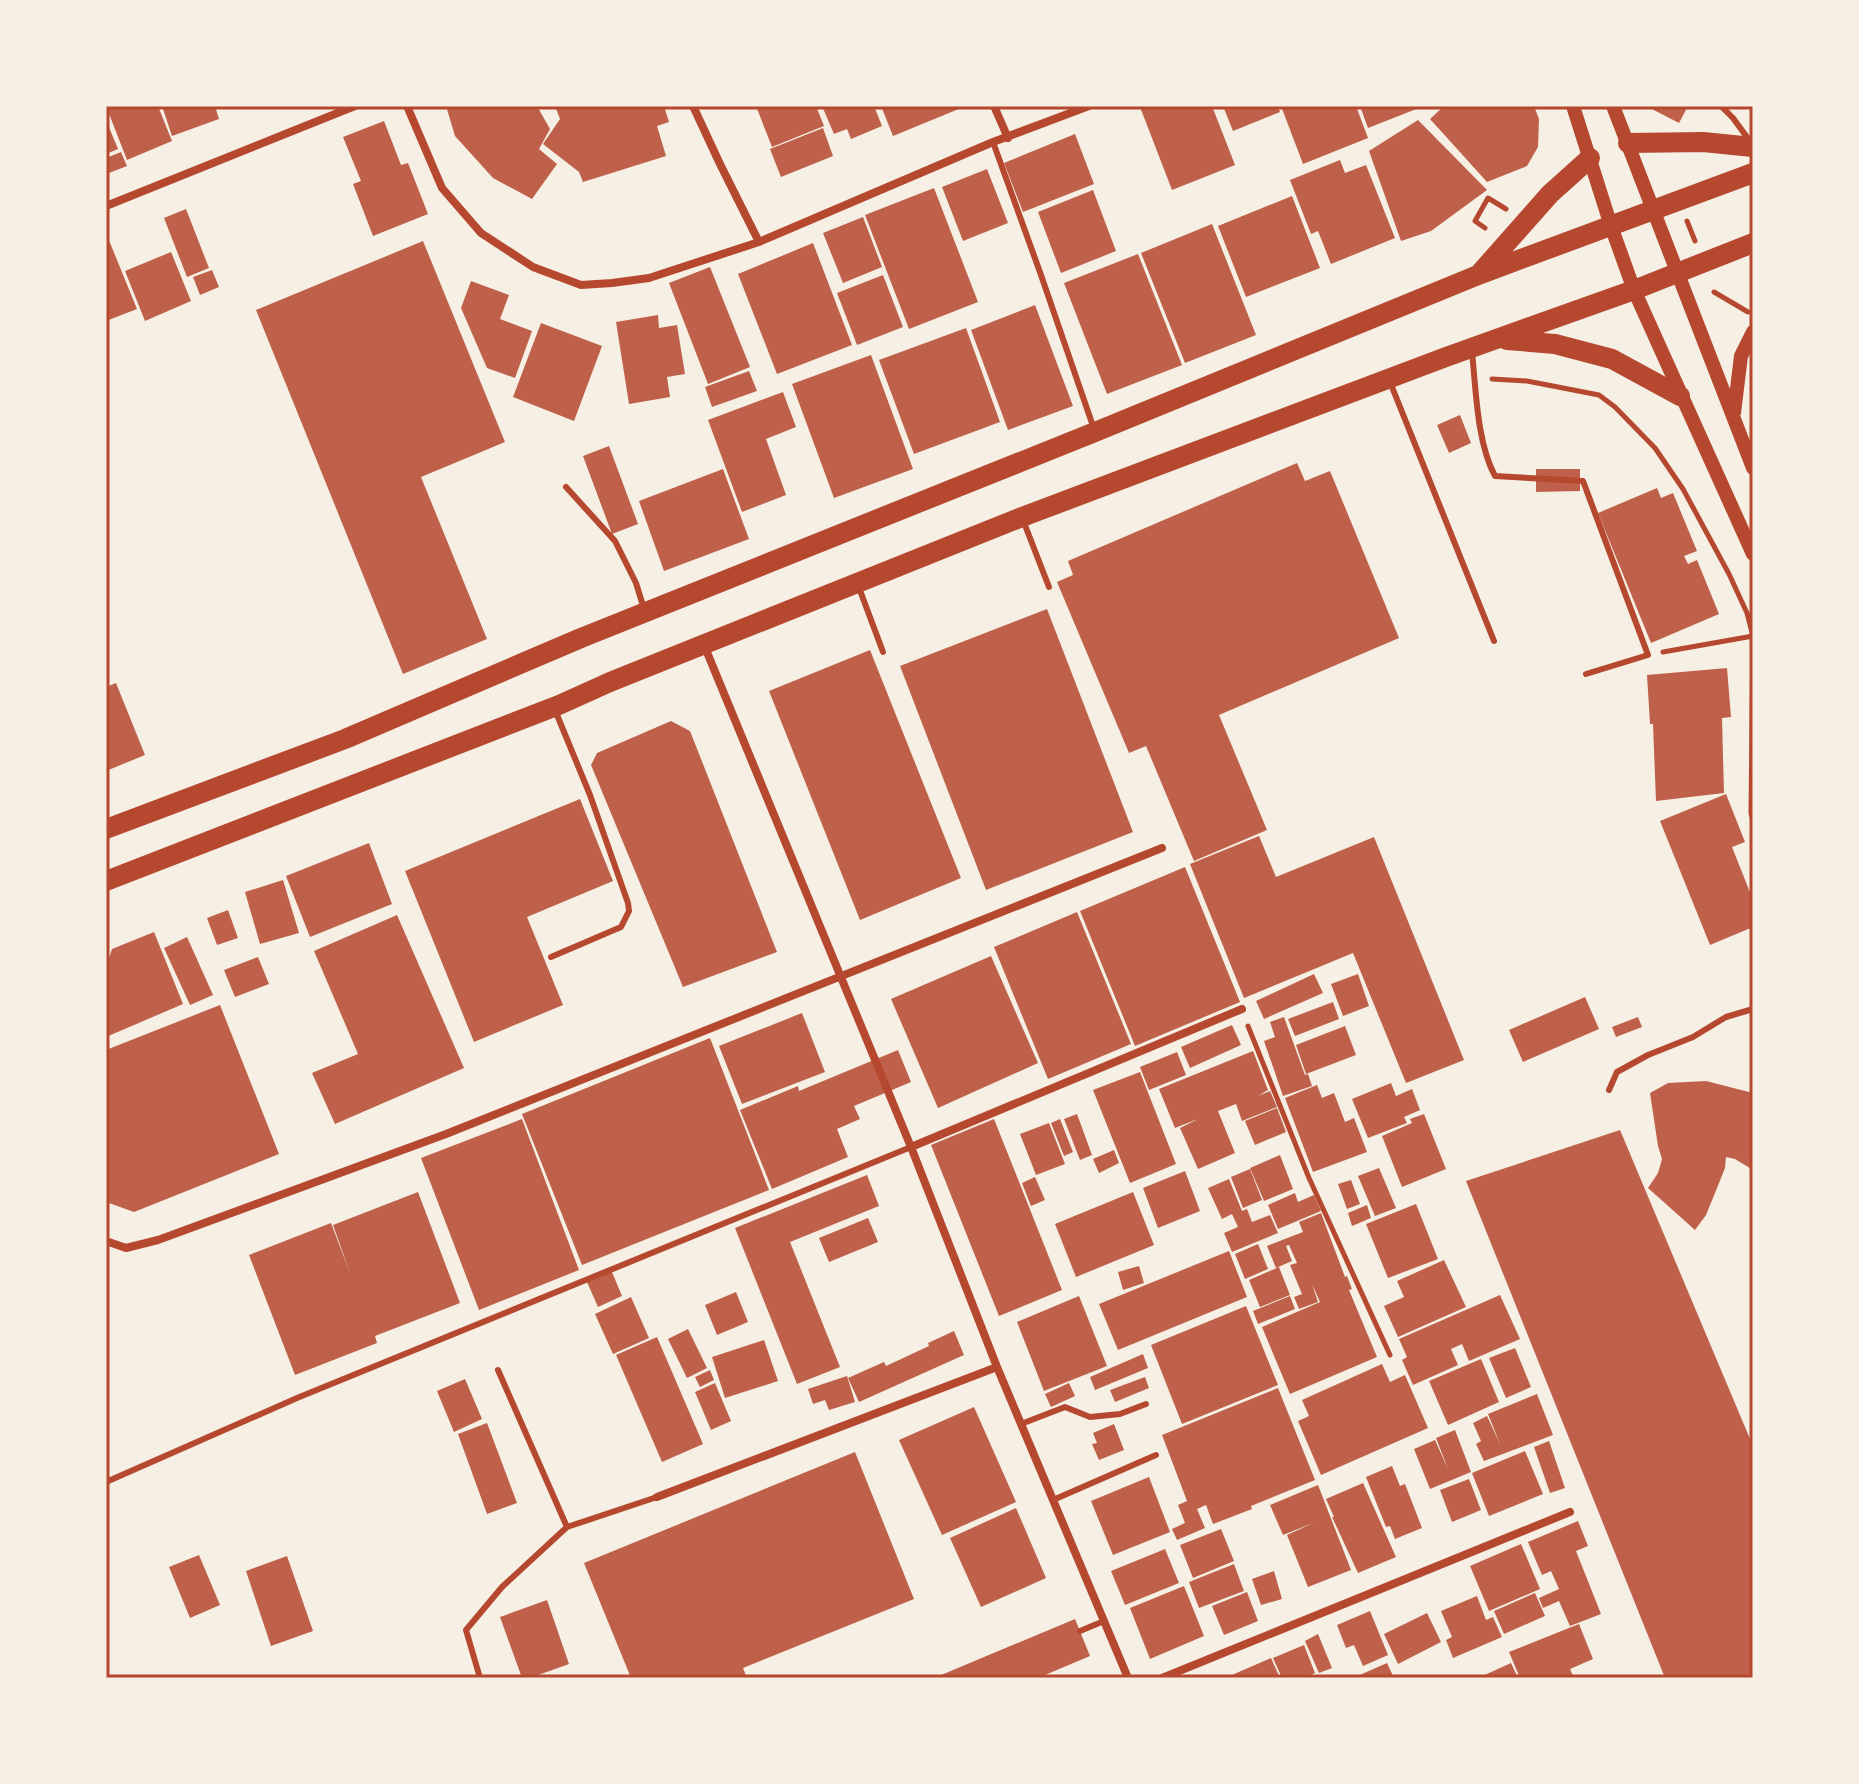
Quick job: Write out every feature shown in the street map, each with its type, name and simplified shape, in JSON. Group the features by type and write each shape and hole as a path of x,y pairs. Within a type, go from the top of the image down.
{"main road":[{"path":"1628,143 1703,142 1753,147"},
{"path":"1478,275 1550,194 1590,158"},
{"path":"106,829 345,739 567,644 1478,275 1753,173"},
{"path":"106,881 554,707 1022,517 1753,243"},
{"path":"1499,339 1555,344 1612,359 1680,396"}],"street":[{"path":"106,206 355,106"},
{"path":"407,106 442,188 481,233 533,267 581,285 649,278 759,242 993,142 1089,106"},
{"path":"693,106 759,242"},
{"path":"994,106 1008,138"},
{"path":"1573,106 1634,290 1753,554"},
{"path":"1613,106 1753,468"},
{"path":"1733,417 1741,356 1753,332"},
{"path":"704,644 911,1147 997,1367 1128,1678"},
{"path":"106,1241 126,1248 172,1235 446,1134 1162,848"},
{"path":"911,1147 1242,1009"},
{"path":"657,1497 997,1367"},
{"path":"1162,1678 1570,1512"}],"lane":[{"path":"1721,106 1753,147"},
{"path":"993,142 1095,432"},
{"path":"1471,349 1476,401 1488,462 1495,476 1583,481 1648,655 1586,674"},
{"path":"1389,379 1494,641"},
{"path":"566,487 615,541 636,583 645,613"},
{"path":"1022,517 1049,587"},
{"path":"857,583 883,652"},
{"path":"551,957 621,927 629,911 590,795 554,707"},
{"path":"1609,1090 1617,1072 1648,1055 1693,1037 1726,1017 1753,1009"},
{"path":"106,1482 297,1398 911,1147"},
{"path":"498,1370 567,1527"},
{"path":"1021,1424 1065,1407 1090,1417 1120,1414 1146,1404"},
{"path":"1053,1500 1156,1455"},
{"path":"480,1678 466,1630 502,1587 567,1527 657,1497"},
{"path":"1080,1631 1104,1621"}],"path":[{"path":"1485,228 1475,221 1488,198 1507,210"},
{"path":"1714,292 1753,315"},
{"path":"1475,380 1504,378 1599,395 1655,448 1683,489 1729,574 1747,613 1753,636 1753,821"},
{"path":"1648,655 1753,636"},
{"path":"1242,1009 1309,1178 1390,1355"}],"building":[{"path":"106,106 158,106 172,141 127,160"},
{"path":"162,106 215,106 219,119 172,136"},
{"path":"446,106 537,106 550,129 539,149 557,164 532,199 493,178 455,136"},
{"path":"555,106 664,106 669,122 657,126 666,156 583,182 579,172 543,144 560,119"},
{"path":"756,106 816,106 824,126 772,147"},
{"path":"822,106 874,106 882,126 851,139 847,129 834,134"},
{"path":"881,106 966,106 893,136"},
{"path":"1142,106 1212,106 1235,165 1172,190"},
{"path":"1223,106 1278,106 1280,112 1233,131"},
{"path":"1281,106 1356,106 1368,138 1303,164"},
{"path":"1360,106 1424,106 1368,128"},
{"path":"1444,106 1534,106 1539,119 1538,147 1527,166 1487,182 1430,119"},
{"path":"1646,106 1688,106 1679,123"},
{"path":"106,120 118,149 106,154"},
{"path":"1418,120 1487,190 1431,231 1401,241 1369,151"},
{"path":"384,121 401,165 408,163 428,214 373,236 353,184 361,181 343,137"},
{"path":"823,128 833,156 781,177 770,149"},
{"path":"1075,134 1094,184 1023,212 1004,163"},
{"path":"121,152 127,166 109,173 106,158"},
{"path":"1340,160 1345,173 1366,165 1395,238 1331,264 1318,231 1311,234 1290,180"},
{"path":"987,169 1008,223 963,241 942,187"},
{"path":"934,188 978,302 909,329 865,215"},
{"path":"1093,190 1116,251 1061,273 1038,212"},
{"path":"1292,196 1320,268 1246,297 1218,226"},
{"path":"186,209 209,268 187,277 164,218"},
{"path":"863,217 882,267 843,283 823,233"},
{"path":"1212,224 1256,335 1185,363 1141,253"},
{"path":"106,233 137,309 106,321"},
{"path":"423,241 505,442 421,477 487,639 403,674 256,310"},
{"path":"813,243 852,345 777,374 738,274"},
{"path":"171,252 191,301 145,321 125,271"},
{"path":"1138,254 1182,365 1107,394 1064,283"},
{"path":"710,267 750,367 708,384 669,283"},
{"path":"212,270 219,287 200,295 193,277"},
{"path":"883,275 903,327 857,345 837,293"},
{"path":"471,281 509,295 500,319 532,331 515,378 487,368 461,308"},
{"path":"1035,305 1073,406 1008,430 971,330"},
{"path":"658,315 659,328 677,325 685,374 667,377 670,397 629,404 616,322"},
{"path":"541,323 602,346 574,421 513,397"},
{"path":"966,328 1000,422 914,454 879,360"},
{"path":"871,355 913,469 834,498 792,384"},
{"path":"749,371 757,391 712,407 705,387"},
{"path":"783,392 796,427 766,439 786,495 742,512 708,420"},
{"path":"1460,415 1471,443 1449,453 1437,425"},
{"path":"609,446 638,524 612,534 583,456"},
{"path":"1297,463 1305,481 1330,471 1399,638 1219,715 1267,830 1194,861 1146,746 1129,753 1057,582 1073,575 1068,561"},
{"path":"723,469 749,539 664,571 639,501"},
{"path":"1536,469 1580,469 1580,491 1536,492"},
{"path":"1657,488 1661,498 1673,493 1697,551 1684,556 1688,564 1697,560 1719,614 1651,643 1598,513"},
{"path":"1047,609 1133,832 986,890 900,666"},
{"path":"870,650 961,878 860,920 769,691"},
{"path":"1727,668 1731,717 1722,718 1724,793 1656,801 1653,724 1650,724 1647,675"},
{"path":"116,683 145,755 106,771 106,687"},
{"path":"671,721 690,731 777,952 683,987 591,765 597,753"},
{"path":"1726,794 1745,842 1732,847 1753,900 1753,927 1710,945 1660,821"},
{"path":"580,799 613,881 527,917 563,1005 474,1042 405,871"},
{"path":"1259,836 1276,877 1374,837 1464,1060 1406,1083 1353,953 1244,998 1190,864"},
{"path":"369,843 392,904 310,937 286,876"},
{"path":"1185,867 1240,1002 1135,1046 1080,911"},
{"path":"283,880 299,933 260,944 245,892"},
{"path":"228,910 238,938 217,945 207,918"},
{"path":"1077,912 1131,1044 1048,1079 994,947"},
{"path":"397,915 464,1068 335,1124 312,1073 358,1054 314,951"},
{"path":"154,932 183,1004 106,1037 106,967 112,949"},
{"path":"187,937 213,995 190,1005 164,948"},
{"path":"991,956 1038,1063 938,1108 891,999"},
{"path":"258,957 269,984 235,997 224,970"},
{"path":"1314,974 1323,993 1264,1019 1256,1001"},
{"path":"1358,974 1369,1006 1343,1016 1331,984"},
{"path":"1585,997 1599,1029 1523,1062 1509,1030"},
{"path":"1333,1002 1339,1019 1295,1036 1288,1019"},
{"path":"220,1005 279,1154 134,1212 106,1202 106,1050"},
{"path":"802,1013 825,1072 742,1104 719,1046"},
{"path":"1284,1017 1312,1086 1283,1096 1264,1041 1275,1037 1270,1022"},
{"path":"1638,1017 1642,1027 1616,1037 1612,1027"},
{"path":"1232,1025 1241,1045 1190,1068 1181,1047"},
{"path":"1345,1026 1356,1055 1306,1074 1296,1045"},
{"path":"710,1038 769,1190 582,1265 522,1114"},
{"path":"898,1050 911,1082 854,1106 860,1119 837,1129 848,1157 772,1189 740,1110 798,1086 799,1091"},
{"path":"1253,1051 1268,1090 1258,1096 1270,1091 1277,1107 1242,1121 1236,1104 1218,1111 1235,1153 1198,1169 1180,1128 1198,1119 1175,1128 1159,1089"},
{"path":"1177,1052 1186,1075 1149,1090 1140,1067"},
{"path":"1140,1072 1176,1164 1130,1183 1093,1090"},
{"path":"1706,1081 1753,1093 1753,1170 1726,1157 1725,1168 1706,1215 1695,1230 1648,1188 1658,1173 1662,1159 1650,1093 1668,1083"},
{"path":"1391,1083 1396,1096 1412,1089 1420,1110 1404,1117 1407,1123 1368,1138 1352,1099"},
{"path":"1317,1085 1322,1098 1334,1093 1345,1122 1354,1118 1367,1152 1313,1172 1285,1098"},
{"path":"1277,1108 1286,1132 1255,1145 1245,1121"},
{"path":"1077,1114 1092,1155 1080,1160 1064,1119"},
{"path":"1424,1114 1446,1169 1402,1187 1382,1136 1412,1123 1410,1119"},
{"path":"522,1119 579,1270 479,1310 421,1158"},
{"path":"994,1119 1062,1290 999,1316 931,1145"},
{"path":"1060,1119 1073,1152 1064,1156 1051,1123"},
{"path":"1049,1123 1065,1164 1036,1175 1020,1134"},
{"path":"1620,1130 1753,1446 1753,1678 1665,1678 1466,1181"},
{"path":"1114,1150 1119,1163 1099,1173 1093,1159"},
{"path":"1280,1155 1293,1189 1264,1201 1250,1168"},
{"path":"1379,1168 1396,1208 1375,1216 1358,1176"},
{"path":"1250,1169 1262,1200 1243,1208 1231,1177"},
{"path":"1185,1171 1200,1211 1158,1228 1143,1188"},
{"path":"867,1175 879,1206 790,1242 840,1367 797,1384 735,1228"},
{"path":"1035,1177 1045,1200 1031,1206 1022,1183"},
{"path":"1229,1179 1242,1211 1247,1209 1252,1222 1270,1215 1278,1233 1232,1252 1224,1233 1238,1227 1232,1214 1222,1219 1208,1188"},
{"path":"1351,1180 1360,1204 1347,1209 1338,1184"},
{"path":"418,1192 460,1303 375,1336 377,1343 295,1375 249,1255 331,1223 350,1273 333,1225"},
{"path":"1133,1192 1154,1245 1076,1277 1055,1224"},
{"path":"1295,1193 1298,1202 1314,1195 1321,1211 1278,1229 1268,1205"},
{"path":"1416,1204 1438,1259 1388,1278 1366,1224"},
{"path":"1367,1205 1371,1218 1352,1226 1348,1213"},
{"path":"1321,1213 1377,1357 1290,1394 1262,1327 1320,1302 1312,1284 1318,1302 1299,1309 1294,1297 1302,1294 1290,1265 1297,1263 1289,1245 1286,1246 1292,1261 1276,1268 1267,1246 1303,1232 1299,1222"},
{"path":"868,1218 878,1242 829,1262 819,1238"},
{"path":"1258,1244 1268,1269 1245,1279 1235,1254"},
{"path":"1229,1251 1247,1297 1118,1350 1099,1304"},
{"path":"1444,1260 1466,1307 1398,1337 1384,1306 1404,1297 1397,1281"},
{"path":"1139,1266 1144,1283 1123,1290 1118,1272"},
{"path":"1279,1267 1290,1295 1260,1307 1249,1280"},
{"path":"612,1272 622,1296 598,1307 587,1282"},
{"path":"736,1292 748,1322 717,1335 705,1305"},
{"path":"1500,1295 1520,1339 1469,1361 1462,1344 1451,1349 1458,1365 1413,1385 1402,1360 1407,1357 1399,1339"},
{"path":"1079,1296 1107,1366 1044,1391 1017,1322"},
{"path":"1290,1296 1295,1309 1258,1324 1253,1311"},
{"path":"631,1297 649,1338 613,1354 595,1314"},
{"path":"1246,1306 1278,1385 1182,1424 1151,1345"},
{"path":"688,1329 707,1368 687,1378 668,1339"},
{"path":"954,1331 964,1355 859,1402 848,1378 884,1362 886,1366"},
{"path":"657,1337 703,1444 662,1462 616,1355"},
{"path":"764,1340 778,1381 725,1398 712,1357"},
{"path":"1515,1348 1531,1387 1506,1398 1489,1358"},
{"path":"1143,1354 1148,1368 1095,1390 1090,1377"},
{"path":"1481,1359 1499,1402 1448,1425 1429,1381"},
{"path":"1382,1364 1390,1382 1405,1375 1428,1428 1321,1475 1298,1421 1309,1416 1302,1400"},
{"path":"710,1370 714,1380 700,1387 695,1377"},
{"path":"847,1376 855,1402 829,1410 825,1400 813,1404 808,1389"},
{"path":"1145,1377 1149,1388 1115,1402 1110,1390"},
{"path":"465,1379 482,1419 454,1432 437,1391"},
{"path":"715,1383 731,1421 711,1430 695,1392"},
{"path":"1069,1383 1075,1396 1051,1407 1045,1394"},
{"path":"1278,1388 1315,1480 1213,1524 1206,1505 1197,1509 1205,1528 1177,1540 1172,1529 1185,1523 1178,1505 1187,1501 1162,1435"},
{"path":"1537,1394 1553,1435 1484,1461 1476,1444 1481,1441 1473,1423 1487,1416 1500,1444 1488,1414"},
{"path":"974,1407 1016,1502 942,1535 899,1440"},
{"path":"487,1423 517,1503 487,1514 458,1434"},
{"path":"1114,1424 1124,1450 1099,1460 1092,1444 1097,1443 1093,1433"},
{"path":"1455,1430 1471,1472 1430,1489 1414,1449 1435,1440 1448,1469 1436,1438"},
{"path":"1549,1441 1565,1488 1550,1493 1534,1447"},
{"path":"1525,1451 1543,1494 1489,1516 1472,1473"},
{"path":"855,1452 914,1599 743,1668 747,1678 631,1678 584,1563"},
{"path":"1392,1466 1400,1486 1405,1484 1422,1528 1395,1539 1390,1526 1386,1527 1366,1477"},
{"path":"1149,1477 1170,1532 1113,1555 1091,1501"},
{"path":"1469,1479 1481,1510 1452,1522 1440,1490"},
{"path":"1363,1483 1396,1557 1358,1573 1326,1499"},
{"path":"1318,1485 1351,1570 1308,1587 1287,1535 1313,1523 1283,1535 1270,1505"},
{"path":"1016,1508 1046,1578 981,1607 950,1538"},
{"path":"1578,1521 1588,1546 1576,1551 1601,1614 1570,1626 1559,1601 1543,1608 1539,1598 1559,1589 1551,1571 1542,1575 1528,1542"},
{"path":"1221,1529 1234,1561 1193,1578 1180,1545"},
{"path":"1521,1544 1540,1589 1489,1611 1470,1566"},
{"path":"1165,1549 1179,1583 1125,1605 1111,1571"},
{"path":"199,1555 220,1605 190,1618 169,1567"},
{"path":"287,1556 313,1631 271,1646 246,1571"},
{"path":"1234,1564 1244,1591 1199,1608 1189,1582"},
{"path":"1274,1571 1282,1599 1261,1605 1252,1579"},
{"path":"1184,1586 1204,1636 1150,1659 1130,1608"},
{"path":"1247,1592 1258,1621 1224,1635 1212,1606"},
{"path":"1535,1593 1545,1616 1504,1634 1494,1611"},
{"path":"1477,1596 1486,1620 1493,1617 1502,1637 1453,1658 1446,1640 1452,1637 1441,1611"},
{"path":"547,1600 569,1664 522,1678 500,1617"},
{"path":"1370,1611 1388,1655 1363,1666 1354,1645 1346,1648 1337,1625"},
{"path":"1427,1613 1441,1642 1398,1664 1384,1634"},
{"path":"1075,1619 1090,1656 1045,1675 1046,1678 934,1678"},
{"path":"1579,1624 1593,1659 1570,1669 1574,1678 1520,1678 1509,1652"},
{"path":"1318,1634 1332,1668 1319,1673 1305,1641"},
{"path":"1304,1645 1315,1673 1304,1678 1282,1678 1273,1658"},
{"path":"1271,1658 1280,1678 1225,1678"},
{"path":"1387,1663 1394,1678 1353,1678"},
{"path":"1511,1663 1518,1678 1478,1678"}]}
